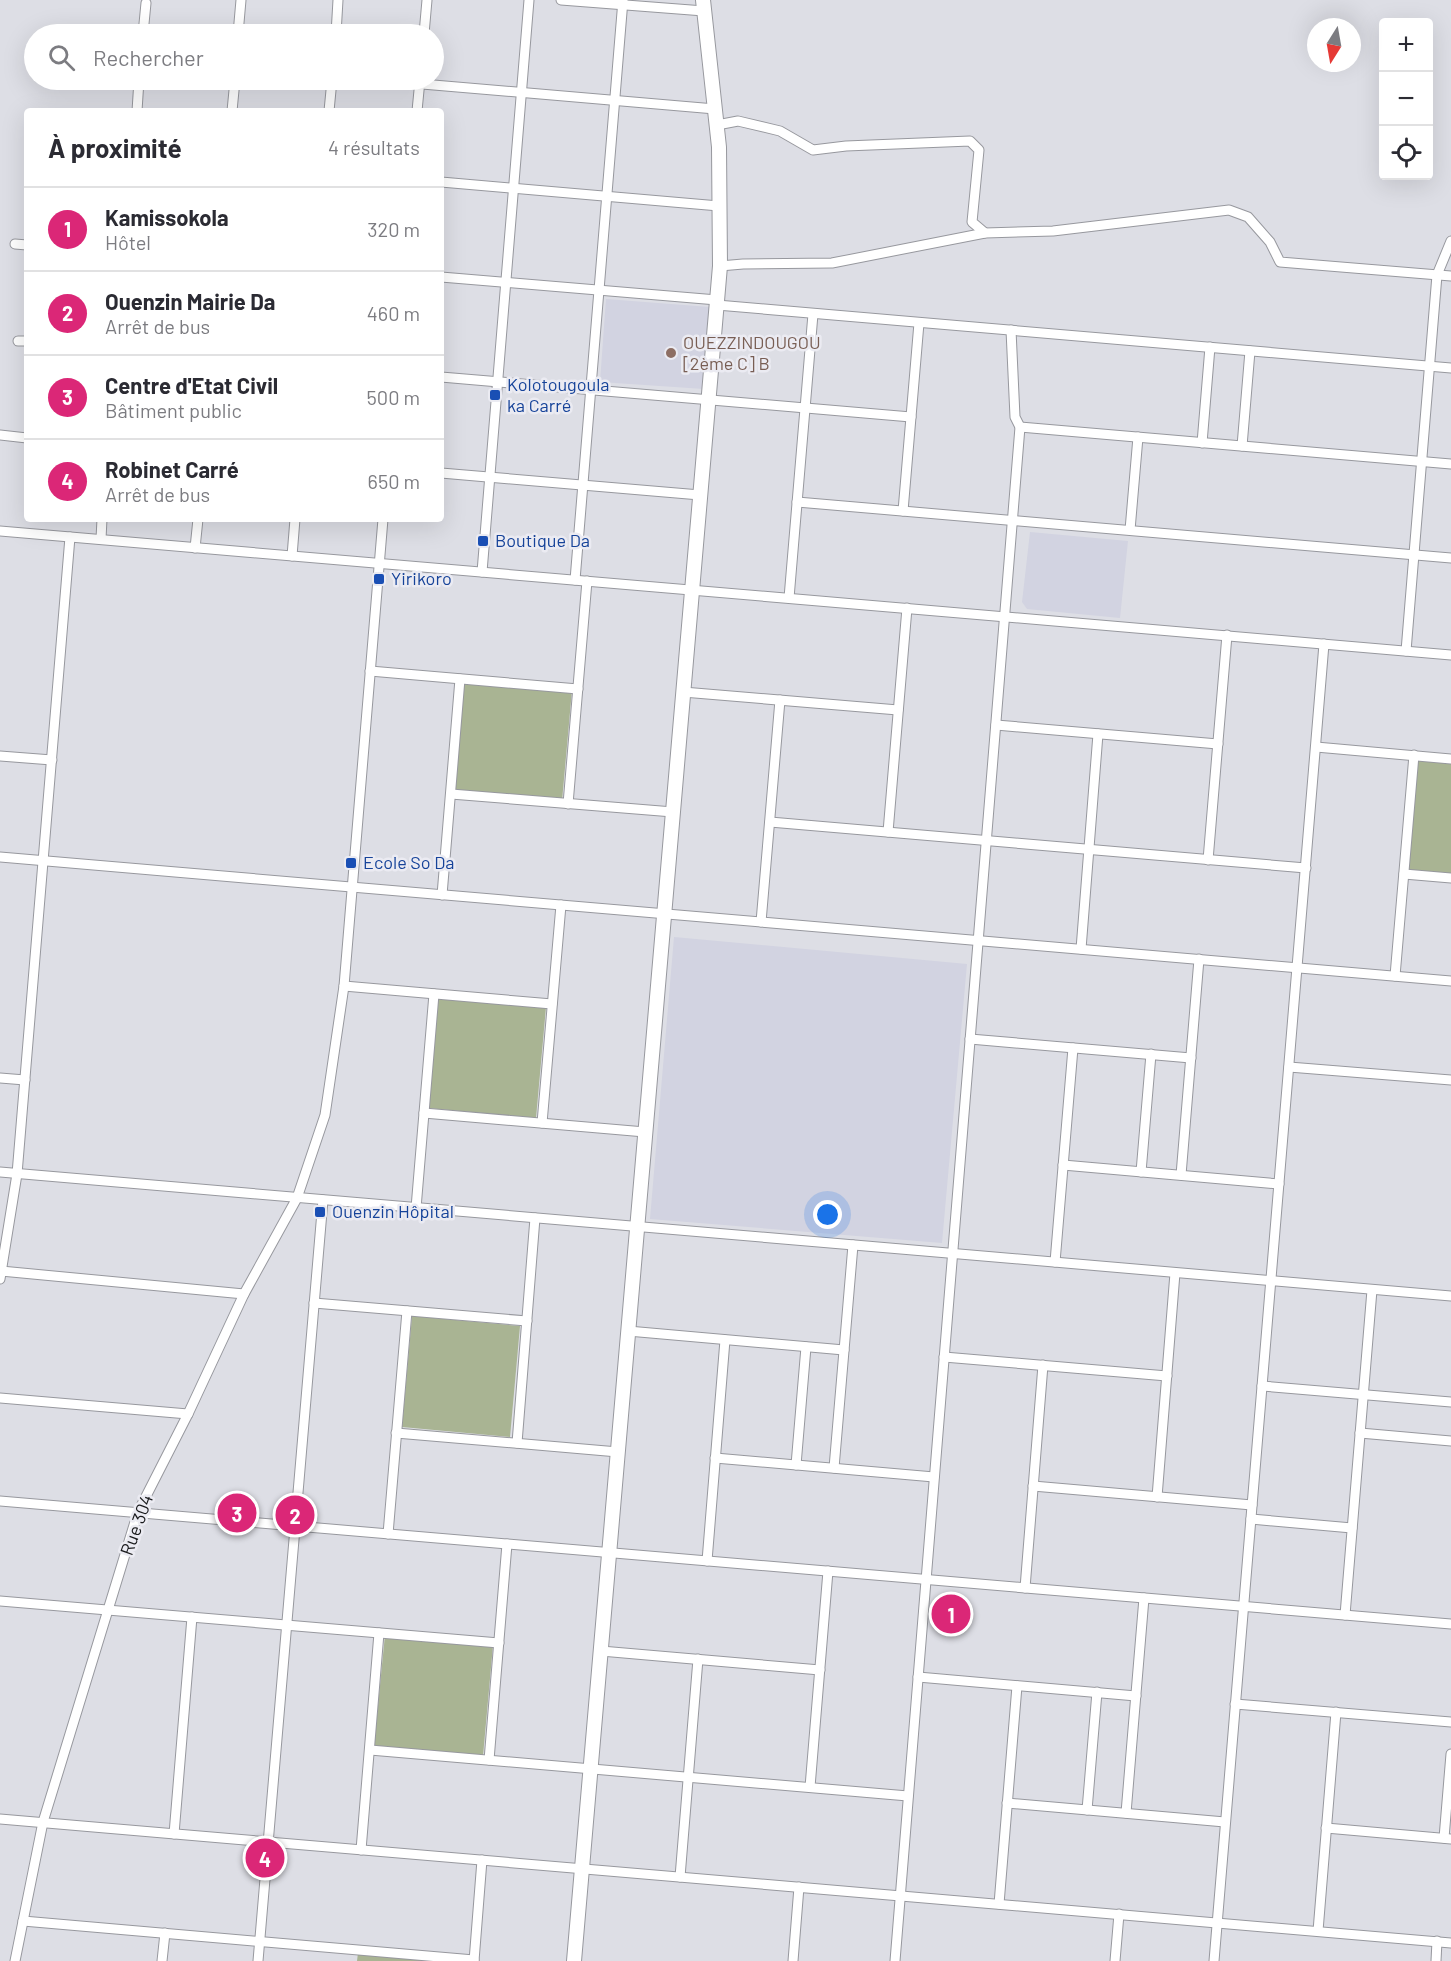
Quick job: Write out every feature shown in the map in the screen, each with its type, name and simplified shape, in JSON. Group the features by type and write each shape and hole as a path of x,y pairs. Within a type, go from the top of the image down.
{"street":[{"path":"239,24 241,0"},
{"path":"337,24 338,0"},
{"path":"425,24 427,0"},
{"path":"482,572 529,0"},
{"path":"561,0 704,6 719,147 720,266 574,1961"},
{"path":"575,580 623,2"},
{"path":"144,24 146,3"},
{"path":"444,84 715,109"},
{"path":"136,108 138,90"},
{"path":"232,108 234,90"},
{"path":"329,108 331,90"},
{"path":"417,108 419,90"},
{"path":"717,124 738,121 780,131 813,150 846,146 970,141 979,150 972,222 985,233"},
{"path":"444,182 719,206"},
{"path":"720,266 832,263 985,233 1053,231 1229,210 1248,217 1270,242 1280,262 1451,276"},
{"path":"1406,651 1437,275 1451,241"},
{"path":"15,244 24,245"},
{"path":"444,277 599,290 813,314 1451,368"},
{"path":"789,598 813,314"},
{"path":"903,511 919,323"},
{"path":"895,1961 1020,427 1015,417 1011,330"},
{"path":"1202,443 1210,347"},
{"path":"1242,446 1250,351"},
{"path":"444,377 911,417"},
{"path":"1020,427 1451,464"},
{"path":"0,435 24,438"},
{"path":"1130,530 1138,437"},
{"path":"444,473 700,495"},
{"path":"797,502 1451,558"},
{"path":"101,539 102,522"},
{"path":"195,548 198,522"},
{"path":"292,556 295,522"},
{"name":"Rue 304","path":"15,1961 43,1822 138,1512 188,1414 244,1294 297,1198 325,1115 344,986 383,522"},
{"path":"0,531 1451,655"},
{"path":"70,537 17,1174 1,1275 244,1294"},
{"path":"568,804 587,581"},
{"path":"888,832 907,608"},
{"path":"1208,860 1227,636"},
{"path":"1214,1961 1324,644"},
{"path":"370,671 578,688"},
{"path":"442,895 460,679"},
{"path":"683,692 898,710"},
{"path":"761,922 780,700"},
{"path":"996,725 1218,744"},
{"path":"1080,949 1098,734"},
{"path":"1316,747 1451,759"},
{"path":"1395,976 1414,755"},
{"path":"0,756 52,760"},
{"path":"451,794 673,813"},
{"path":"770,822 1306,868"},
{"path":"0,857 1451,981"},
{"path":"1404,874 1451,878"},
{"path":"542,1123 561,905"},
{"path":"1181,1175 1199,959"},
{"path":"344,986 552,1004"},
{"path":"416,1208 434,994"},
{"path":"970,1039 1191,1058"},
{"path":"1055,1262 1073,1048"},
{"path":"1141,1172 1151,1054"},
{"path":"1289,1067 1451,1080"},
{"path":"0,1078 25,1080"},
{"path":"424,1113 645,1132"},
{"path":"1063,1165 1279,1184"},
{"path":"0,1172 1451,1296"},
{"path":"258,1961 323,1200"},
{"path":"517,1443 536,1218"},
{"path":"834,1468 853,1245"},
{"path":"1157,1497 1175,1273"},
{"path":"1345,1615 1372,1290"},
{"path":"314,1303 527,1322"},
{"path":"388,1534 407,1311"},
{"path":"628,1332 844,1350"},
{"path":"707,1561 725,1340"},
{"path":"796,1465 806,1347"},
{"path":"944,1357 1167,1376"},
{"path":"1025,1588 1043,1365"},
{"path":"1262,1386 1451,1402"},
{"path":"0,1398 188,1414"},
{"path":"396,1433 618,1452"},
{"path":"1360,1433 1451,1441"},
{"path":"715,1458 934,1477"},
{"path":"1033,1486 1252,1505"},
{"path":"0,1501 1451,1624"},
{"path":"1251,1519 1352,1528"},
{"path":"489,1760 507,1544"},
{"path":"810,1787 828,1571"},
{"path":"1126,1813 1144,1598"},
{"path":"0,1601 499,1643"},
{"path":"174,1834 192,1617"},
{"path":"361,1850 379,1633"},
{"path":"601,1651 820,1670"},
{"path":"680,1877 698,1659"},
{"path":"918,1677 1136,1696"},
{"path":"999,1904 1017,1686"},
{"path":"1087,1810 1097,1692"},
{"path":"1235,1704 1451,1722"},
{"path":"1318,1931 1336,1712"},
{"path":"370,1750 908,1796"},
{"path":"1326,1828 1447,1839 1451,1754"},
{"path":"1007,1803 1226,1822"},
{"path":"0,1819 1451,1943"},
{"path":"23,1921 474,1960 482,1860"},
{"path":"793,1961 799,1887"},
{"path":"1115,1961 1119,1914"},
{"path":"162,1961 165,1933"},
{"path":"1436,1961 1437,1941"},
{"path":"352,1961 353,1949"}],"shaded area":[{"path":"606,299 710,307 704,389 600,382"},
{"path":"1030,532 1128,541 1120,618 1027,609 1022,602"},
{"path":"674,937 967,964 942,1243 650,1219"}],"green space":[{"path":"464,680 572,690 562,801 454,791"},
{"path":"1417,759 1451,762 1451,874 1406,870"},
{"path":"438,997 546,1007 536,1118 427,1108"},
{"path":"412,1316 520,1326 510,1437 402,1427"},
{"path":"385,1635 493,1645 483,1756 374,1746"},
{"path":"358,1953 446,1961 357,1961"}],"place":[{"name":"OUEZZINDOUGOU [2ème C] B","path":"671,353"},
{"name":"Kolotougoula ka Carré","path":"495,395"},
{"name":"Boutique Da","path":"483,541"},
{"name":"Yirikoro","path":"379,579"},
{"name":"Ecole So Da","path":"351,863"},
{"name":"Ouenzin Hôpital","path":"320,1212"},
{"name":"Centre d'Etat Civil","path":"237,1513"},
{"name":"Ouenzin Mairie Da","path":"295,1515"},
{"name":"Kamissokola","path":"951,1614"},
{"name":"Robinet Carré","path":"265,1858"}]}
